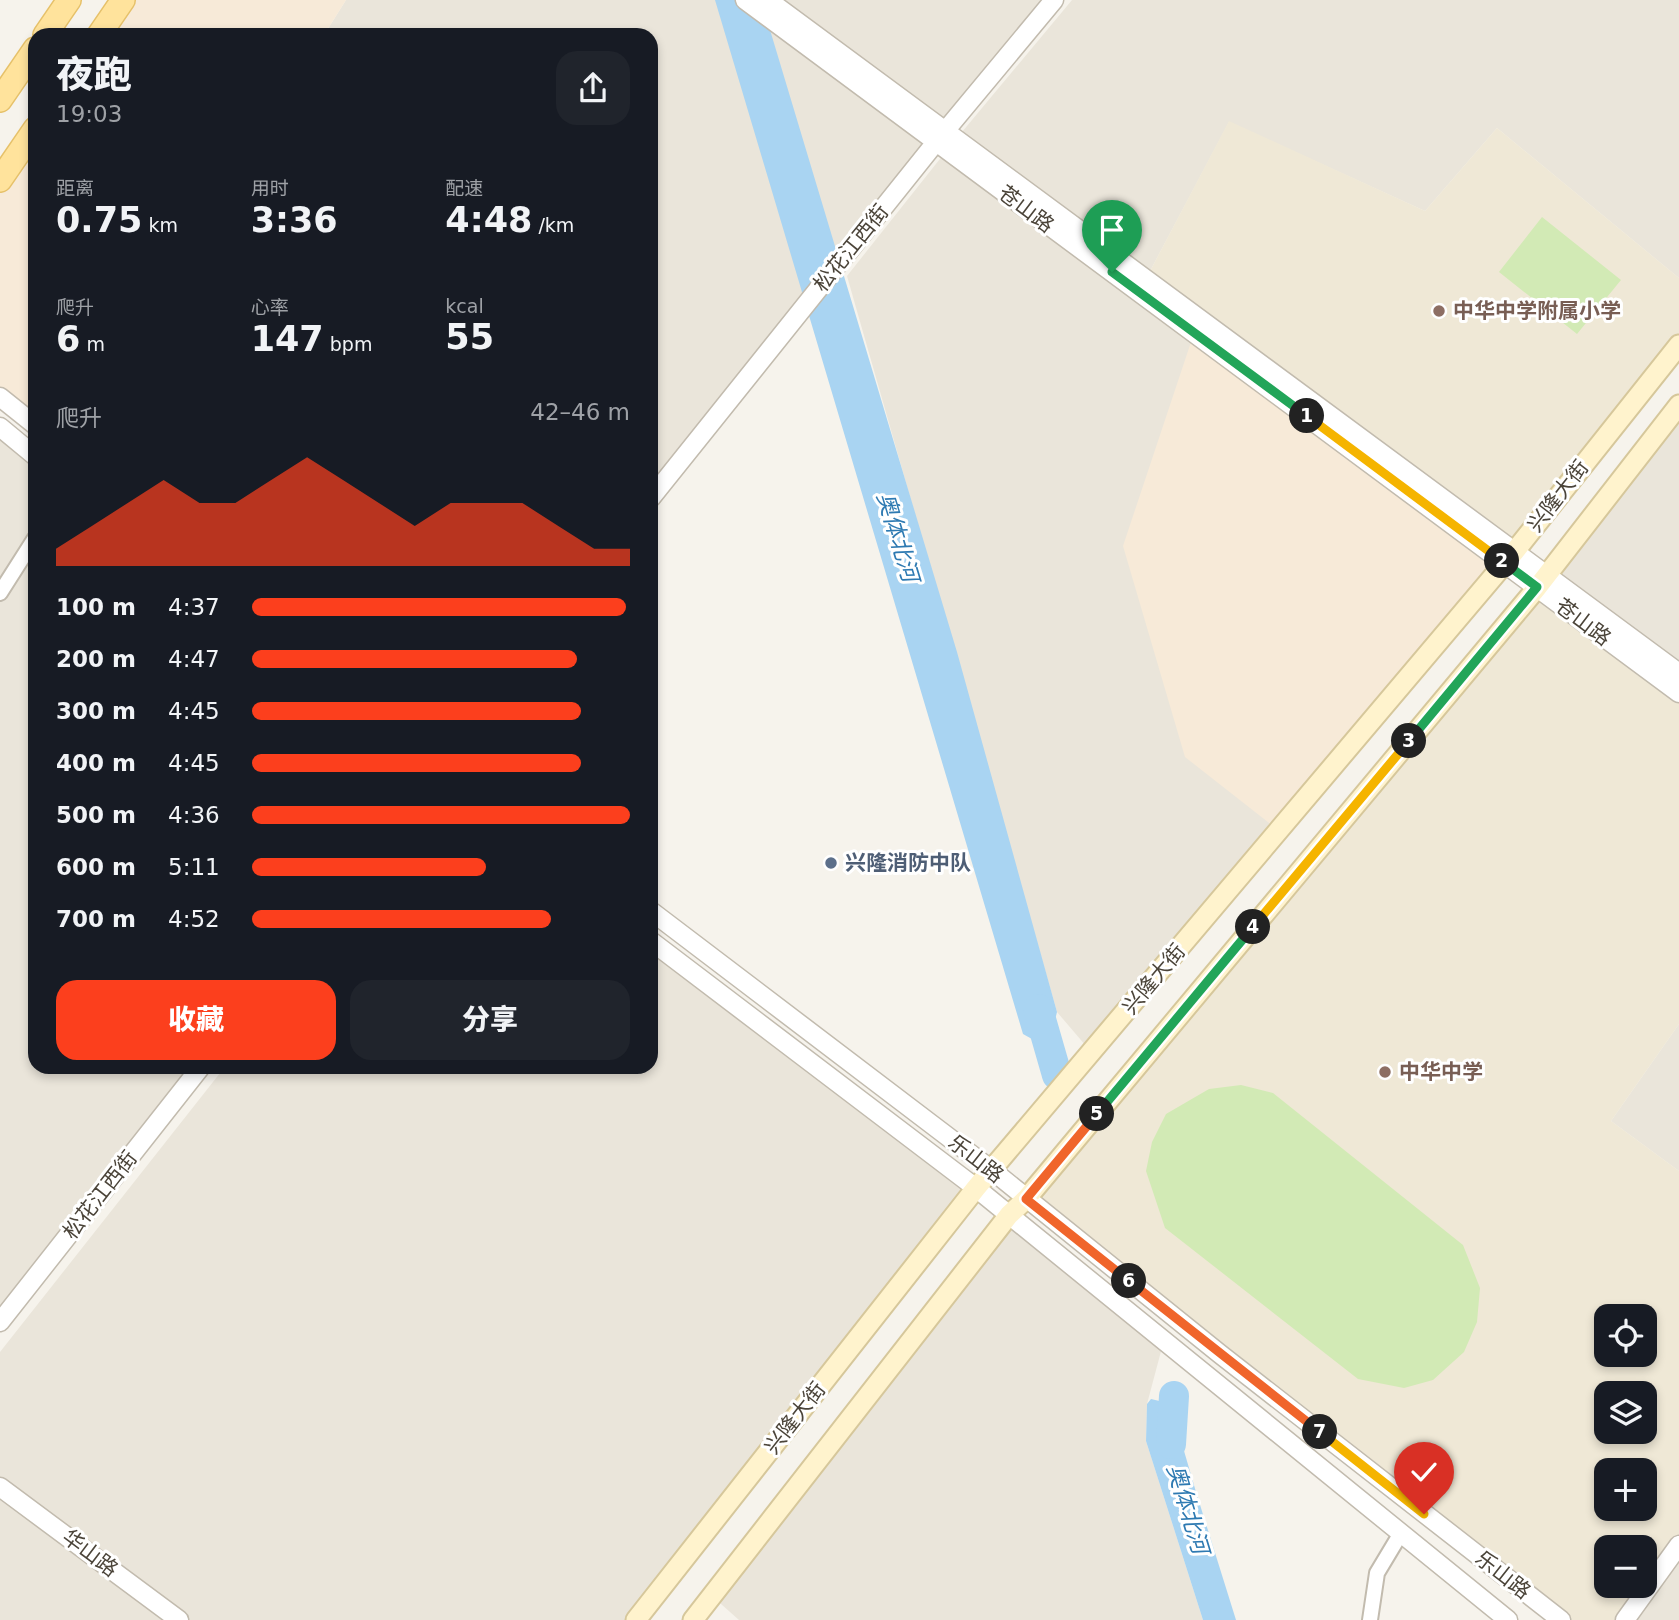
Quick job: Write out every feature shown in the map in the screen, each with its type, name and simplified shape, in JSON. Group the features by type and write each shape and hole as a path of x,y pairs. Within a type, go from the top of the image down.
{"main road":[{"path":"50,28 69,0"},
{"path":"104,28 123,0"},
{"path":"0,100 28,59"},
{"path":"0,180 28,139"},
{"name":"兴隆大街","path":"636,1620 976,1188 1510,557 1679,345"},
{"name":"兴隆大街","path":"693,1620 1009,1215 1026,1199 1541,581 1679,405"}],"street":[{"name":"苍山路","path":"745,0 771,8 1510,557 1679,693"},
{"name":"松花江西街","path":"658,489 859,237 1054,0"},
{"path":"0,397 28,419"},
{"path":"0,428 28,450"},
{"path":"0,593 28,549"},
{"name":"苍山路","path":"1541,581 1679,673"},
{"name":"乐山路","path":"658,916 993,1171 1220,1354 1561,1620"},
{"name":"乐山路","path":"658,946 976,1188 1508,1620"},
{"name":"松花江西街","path":"0,1322 195,1074"},
{"name":"华山路","path":"0,1487 179,1620"},
{"path":"1370,1620 1377,1573 1401,1533"},
{"path":"1625,1620 1679,1545"}],"shaded area":[{"path":"123,0 346,0 328,28 104,28"},
{"path":"346,0 1053,0 936,142 658,506 658,28 328,28"},
{"path":"1072,0 1679,0 1679,278 1497,128 1425,211 1229,122 1149,273 957,138"},
{"name":"中华中学附属小学","path":"1229,121 1425,211 1497,128 1679,278 1679,345 1514,551 1149,273"},
{"path":"28,139 28,419 0,397 0,180"},
{"path":"947,150 1194,333 1278,830 1092,1053 1057,1012 847,276"},
{"path":"1194,333 1505,563 1278,830 1185,757 1123,546"},
{"path":"1679,404 1679,672 1548,575"},
{"path":"0,427 28,450 28,1074 195,1074 0,1322"},
{"name":"中华中学","path":"1537,587 1679,693 1679,1024 1611,1121 1679,1171 1679,1545 1657,1576 1657,1535 1594,1535 1594,1598 1641,1598 1625,1620 1561,1620 1022,1196"},
{"path":"658,946 976,1188 636,1620 0,1620 0,1352 219,1074 658,1074"},
{"path":"1679,1024 1679,1171 1611,1121"},
{"path":"1016,1208 1164,1340 1147,1404 1146,1441 1203,1620 739,1620 712,1596"},
{"path":"1679,1545 1679,1620 1625,1620 1641,1598 1657,1598 1657,1576"}],"green space":[{"path":"1542,217 1621,280 1577,334 1499,272"},
{"path":"1241,1085 1273,1093 1463,1245 1480,1288 1477,1322 1464,1352 1433,1380 1404,1388 1358,1379 1165,1228 1146,1171 1152,1142 1166,1114 1209,1089"}],"water":[{"path":"715,0 761,0 957,652 1057,1012 1048,1048 1023,1034"},
{"path":"1151,1399 1172,1404 1182,1421 1182,1444 1236,1620 1203,1620 1146,1441 1147,1404"}],"waterway":[{"name":"奥体北河","path":"1038,1009 1057,1075"},
{"name":"奥体北河","path":"1171,1444 1174,1396"}],"place":[{"name":"中华中学附属小学","path":"1439,311"},
{"name":"兴隆消防中队","path":"831,863"},
{"name":"中华中学","path":"1385,1072"}],"route":[{"path":"1112,272 1537,587 1026,1199 1424,1514"}]}
